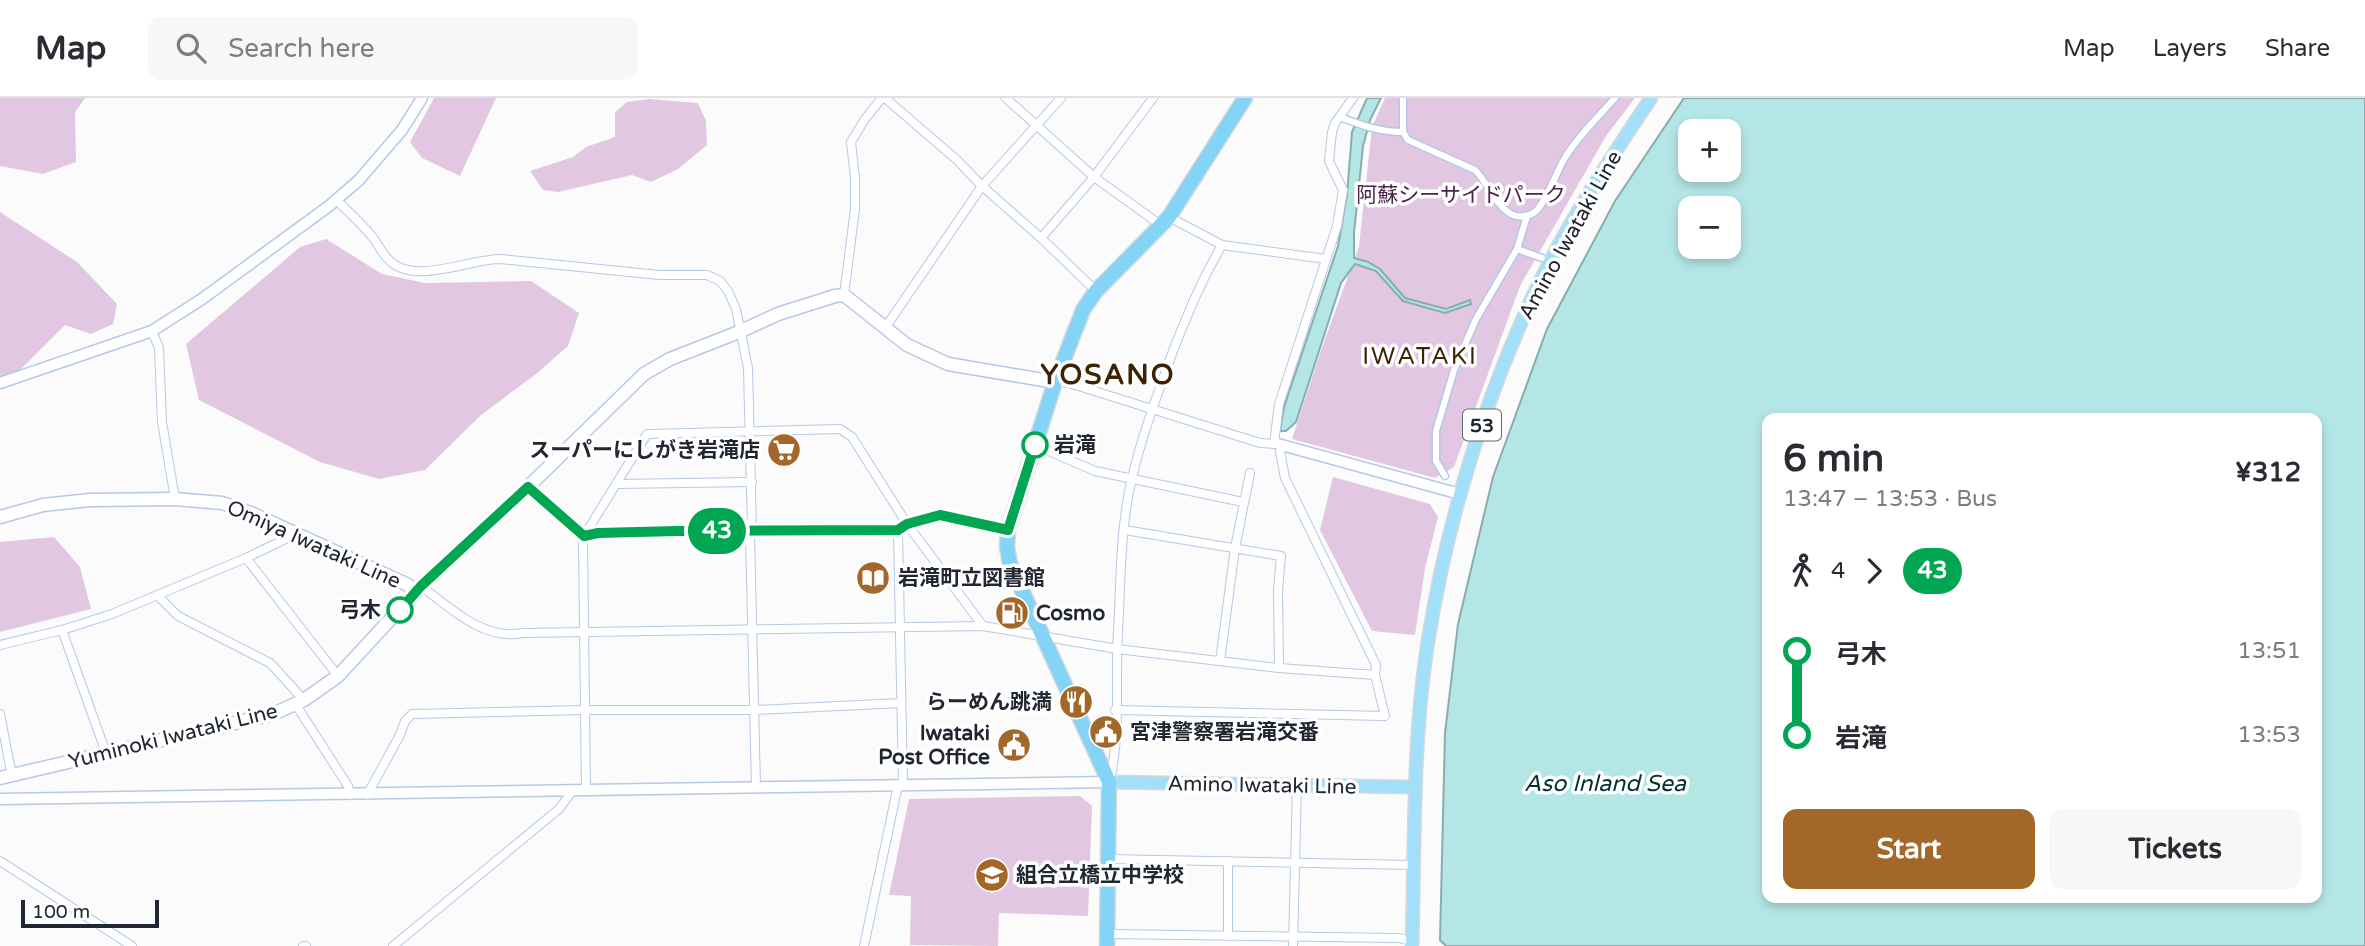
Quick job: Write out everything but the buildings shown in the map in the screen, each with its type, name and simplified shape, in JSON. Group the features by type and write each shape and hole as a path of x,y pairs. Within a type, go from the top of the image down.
{"highway":[{"path":"1107,940 1109,782 1010,564 1008,530 1055,382 1083,310 1096,291 1166,221 1244,98"}],"main road":[{"name":"Amino Iwataki Line","path":"1415,943 1414,864 1420,711 1440,575 1460,494 1492,396 1533,296 1590,192 1651,98"},
{"path":"844,295 907,345 948,364 1055,382"},
{"name":"Yuminoki Iwataki Line","path":"6,777 273,715 300,703 338,676 418,590 644,374 670,359 778,314 844,295"},
{"name":"Omiya Iwataki Line","path":"0,517 43,505 90,500 175,499 222,503 298,533 418,590"},
{"name":"Amino Iwataki Line","path":"1109,782 1416,787"}],"street":[{"path":"0,383 152,331 214,291 359,180 402,130 422,98"},
{"path":"844,295 855,209 851,142 865,119 884,98 957,160 1096,291"},
{"path":"1006,98 1094,177 1166,221 1222,245 1326,259"},
{"path":"885,328 982,186 1061,98"},
{"path":"1041,238 1094,177 1153,98"},
{"path":"1403,98 1403,132 1408,141 1475,170 1503,208 1517,216 1527,216 1537,211 1580,135 1615,98"},
{"path":"1115,710 1385,716 1375,675 1376,666 1285,478 1278,444 1279,404 1337,226 1343,190 1329,161 1332,132 1351,99"},
{"path":"1340,117 1384,132 1403,132"},
{"path":"336,200 373,238 390,262 402,269 418,272 484,259 500,259 659,275 708,275 720,281 728,291 736,309 748,368 756,787"},
{"path":"1445,476 1436,461 1436,431 1454,370 1476,318 1517,249 1527,216"},
{"path":"0,799 1109,782 1115,759 1117,649 1125,530 1132,479 1153,408 1187,311 1199,283 1222,245"},
{"path":"1517,249 1542,258"},
{"path":"152,331 159,348 162,422 175,499"},
{"path":"1055,382 1069,383 1260,443 1278,444 1460,494"},
{"path":"586,790 584,536 647,434 840,429 852,437 907,524 983,626"},
{"path":"1035,445 1096,471 1243,502"},
{"path":"1220,661 1235,548 1250,473"},
{"path":"616,484 752,482"},
{"path":"528,487 584,536"},
{"path":"584,536 598,533 898,530 907,524 940,515 1008,530"},
{"path":"863,946 900,785 898,530"},
{"path":"1125,530 1281,556 1278,590 1279,668"},
{"path":"0,645 112,614 246,558 298,533"},
{"path":"246,558 338,676"},
{"path":"418,590 471,624 510,636 523,633 983,626 1117,649 1279,668 1375,675"},
{"path":"157,596 178,617 270,663 300,703 348,786 350,795"},
{"path":"62,630 106,753"},
{"path":"368,795 405,721 412,714 755,710 901,703"},
{"path":"0,714 6,777"},
{"path":"1293,942 1297,785"},
{"path":"393,946 559,809 573,790"},
{"path":"1108,859 1414,864"},
{"path":"0,860 132,946"},
{"path":"1228,861 1228,936"},
{"path":"1107,940 1228,936 1293,942 1399,938 1415,943"}],"green space":[{"path":"0,98 85,98 75,112 76,162 43,174 0,166"},
{"path":"434,98 496,98 460,176 422,158 410,142"},
{"name":"阿蘇シーサイドパーク","path":"1385,98 1635,98 1606,136 1520,286 1454,467 1435,478 1292,439 1359,246 1372,127"},
{"path":"649,99 698,103 706,121 707,145 678,169 651,182 632,175 558,192 543,190 530,171 573,157 586,147 615,137 615,112 627,102"},
{"path":"0,212 77,262 117,304 113,324 91,334 65,325 9,381 0,382"},
{"path":"326,239 382,274 425,283 531,281 579,313 568,346 481,415 425,470 379,479 320,462 199,400 186,344 300,247"},
{"path":"1333,477 1430,504 1438,517 1425,568 1415,635 1372,631 1320,530"},
{"path":"54,537 80,567 91,609 0,632 0,542"},
{"name":"組合立橋立中学校","path":"1080,796 1092,806 1088,916 999,913 998,946 910,945 911,896 889,895 909,799"}],"water":[{"path":"1367,98 1381,98 1370,120 1363,146 1354,258 1380,269 1405,298 1446,309 1470,300 1471,304 1445,313 1403,301 1376,271 1355,264 1341,283 1296,422 1286,431 1280,431 1284,407 1338,246 1347,195 1352,132"},
{"name":"Aso Inland Sea","path":"1684,98 2365,98 2365,946 1446,946 1440,940 1445,733 1458,624 1493,477 1547,329 1615,201"}],"bus line":[{"name":"43","path":"400,610 421,586 528,487 584,536 598,533 677,531 898,530 907,524 940,515 1008,530 1035,445"}],"place":[{"name":"岩滝","path":"1035,445"},
{"name":"スーパーにしがき岩滝店","path":"784,450"},
{"name":"岩滝町立図書館","path":"873,578"},
{"name":"弓木","path":"400,610"},
{"name":"Cosmo","path":"1012,613"},
{"name":"らーめん跳満","path":"1076,702"},
{"name":"宮津警察署岩滝交番","path":"1106,732"},
{"name":"Iwataki Post Office","path":"1014,745"},
{"name":"組合立橋立中学校","path":"992,875"}],"district":[{"name":"IWATAKI","path":"1420,356"},
{"name":"YOSANO","path":"1108,374"}]}
